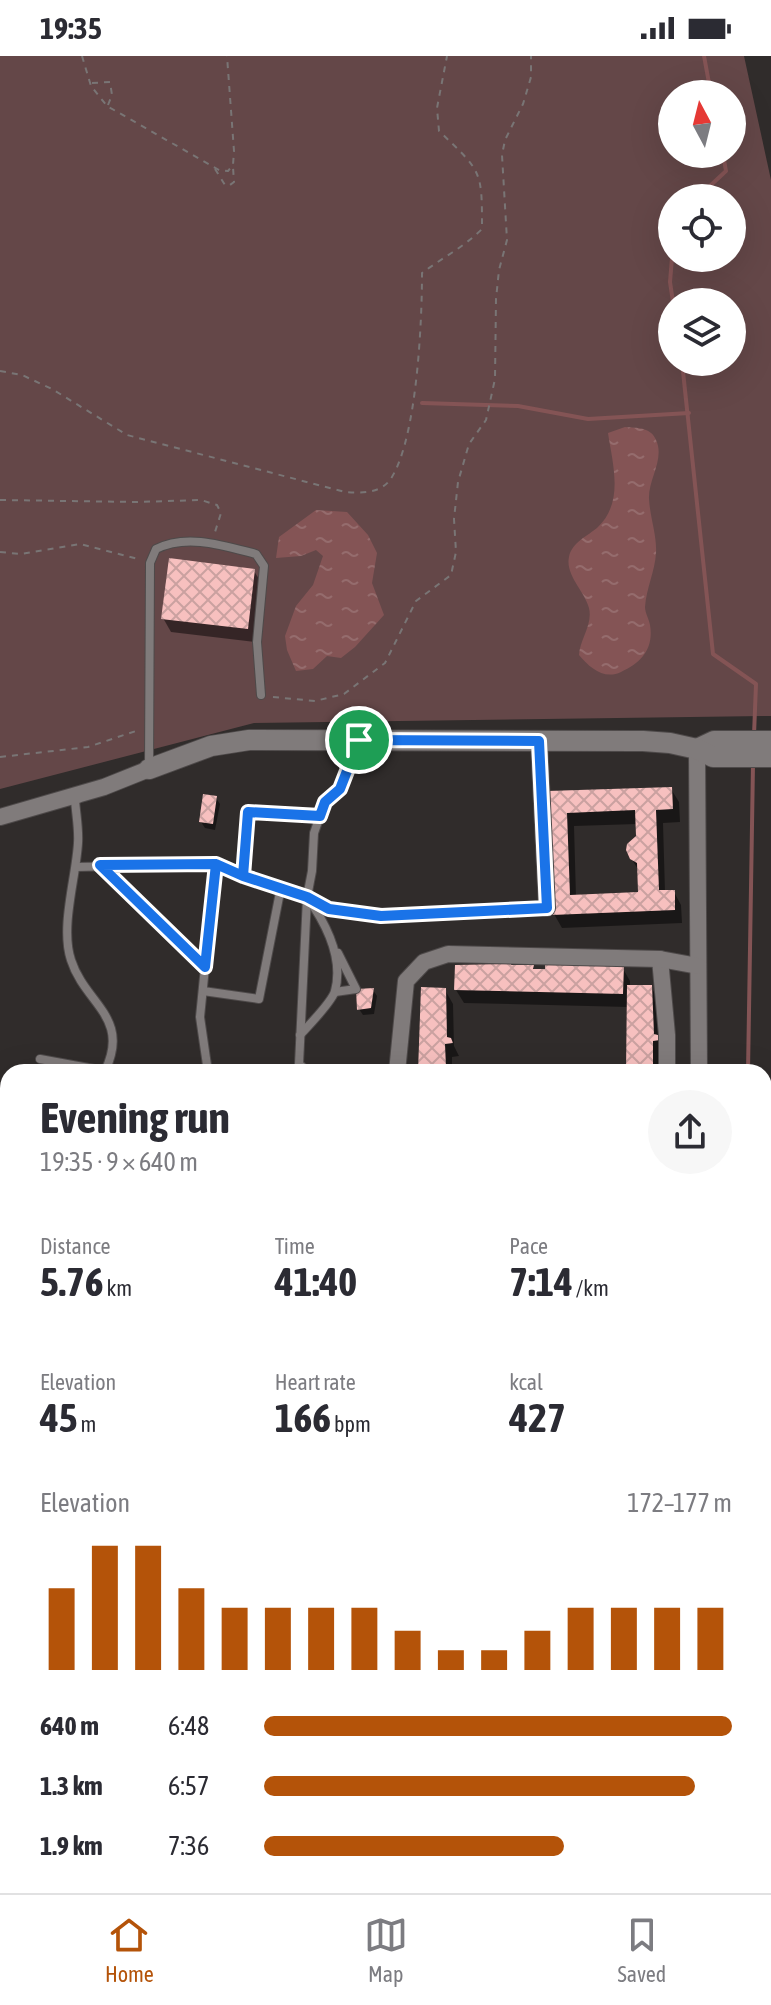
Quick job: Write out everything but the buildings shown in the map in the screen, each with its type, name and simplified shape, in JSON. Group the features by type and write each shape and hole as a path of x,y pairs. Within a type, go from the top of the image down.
{"street":[{"path":"0,817 104,787 196,751 249,740 643,741 697,749 713,757 771,741"},
{"path":"539,741 547,908"},
{"path":"697,749 699,1064"},
{"path":"741,749 771,757"},
{"path":"398,1064 406,981 424,962 448,954 660,959 698,966"},
{"path":"660,959 667,1064"}],"lane":[{"path":"108,1064 114,1051 110,1023 78,976 70,958 68,935 79,840 75,800 149,776 150,563 156,549 167,543 211,542 256,554 264,566 257,642 261,695"},
{"path":"299,1064 307,897 314,833 325,802 340,789 359,740"},
{"path":"243,876 248,812 320,816"},
{"path":"76,867 216,864 307,897 329,909 381,916 547,908"},
{"path":"207,1064 200,1017 216,864"},
{"path":"100,865 205,967"},
{"path":"203,991 259,999 281,887"},
{"path":"300,1035 335,992 336,960 329,934 326,924 307,897"},
{"path":"329,934 356,989 335,992"},
{"path":"40,1059 67,1064"}],"path":[{"path":"82,56 90,82 107,106 213,166 228,171 233,165"},
{"path":"213,166 225,185 234,182 227,56"},
{"path":"0,371 22,375 52,389 127,435 345,492 369,493 389,482 404,449 422,328 422,273 442,257 465,246 482,229 482,181 471,161 439,131 437,108 447,56"},
{"path":"261,695 315,701 344,694 385,663 416,601 451,575 456,552 454,519 458,482 469,444 486,420 495,379 496,299 507,240 502,155 505,140 523,104 531,77 531,56"},
{"path":"90,82 110,82 112,95 107,106"},
{"path":"0,500 201,500 217,505 221,513 211,542"},
{"path":"0,552 21,554 80,544 150,563"},
{"path":"0,757 88,747 148,727"}],"green space":[{"path":"0,56 744,56 771,180 771,716 254,723 0,789"}],"water":[{"path":"625,427 647,430 654,436 659,454 649,499 656,553 645,607 651,634 648,648 635,664 609,675 593,668 579,655 590,614 570,570 569,557 573,547 598,527 611,506 615,483 608,433"},
{"path":"316,510 347,512 368,535 377,553 372,583 384,615 341,658 327,656 313,669 296,671 285,636 296,606 313,585 323,556 316,550 301,556 276,558 279,537"}],"waterway":[{"path":"704,56 708,80"},
{"path":"712,184 725,168"},
{"path":"671,272 671,288"},
{"path":"683,376 713,654 756,684 754,735"},
{"path":"422,403 518,406 588,419 689,413"},
{"path":"748,1064 753,764"}],"route":[{"path":"359,740 340,789 325,802 320,816 248,812 243,876 216,864 205,967 100,865 216,864 243,876 307,897 329,909 381,916 547,908 539,741 359,740"}]}
